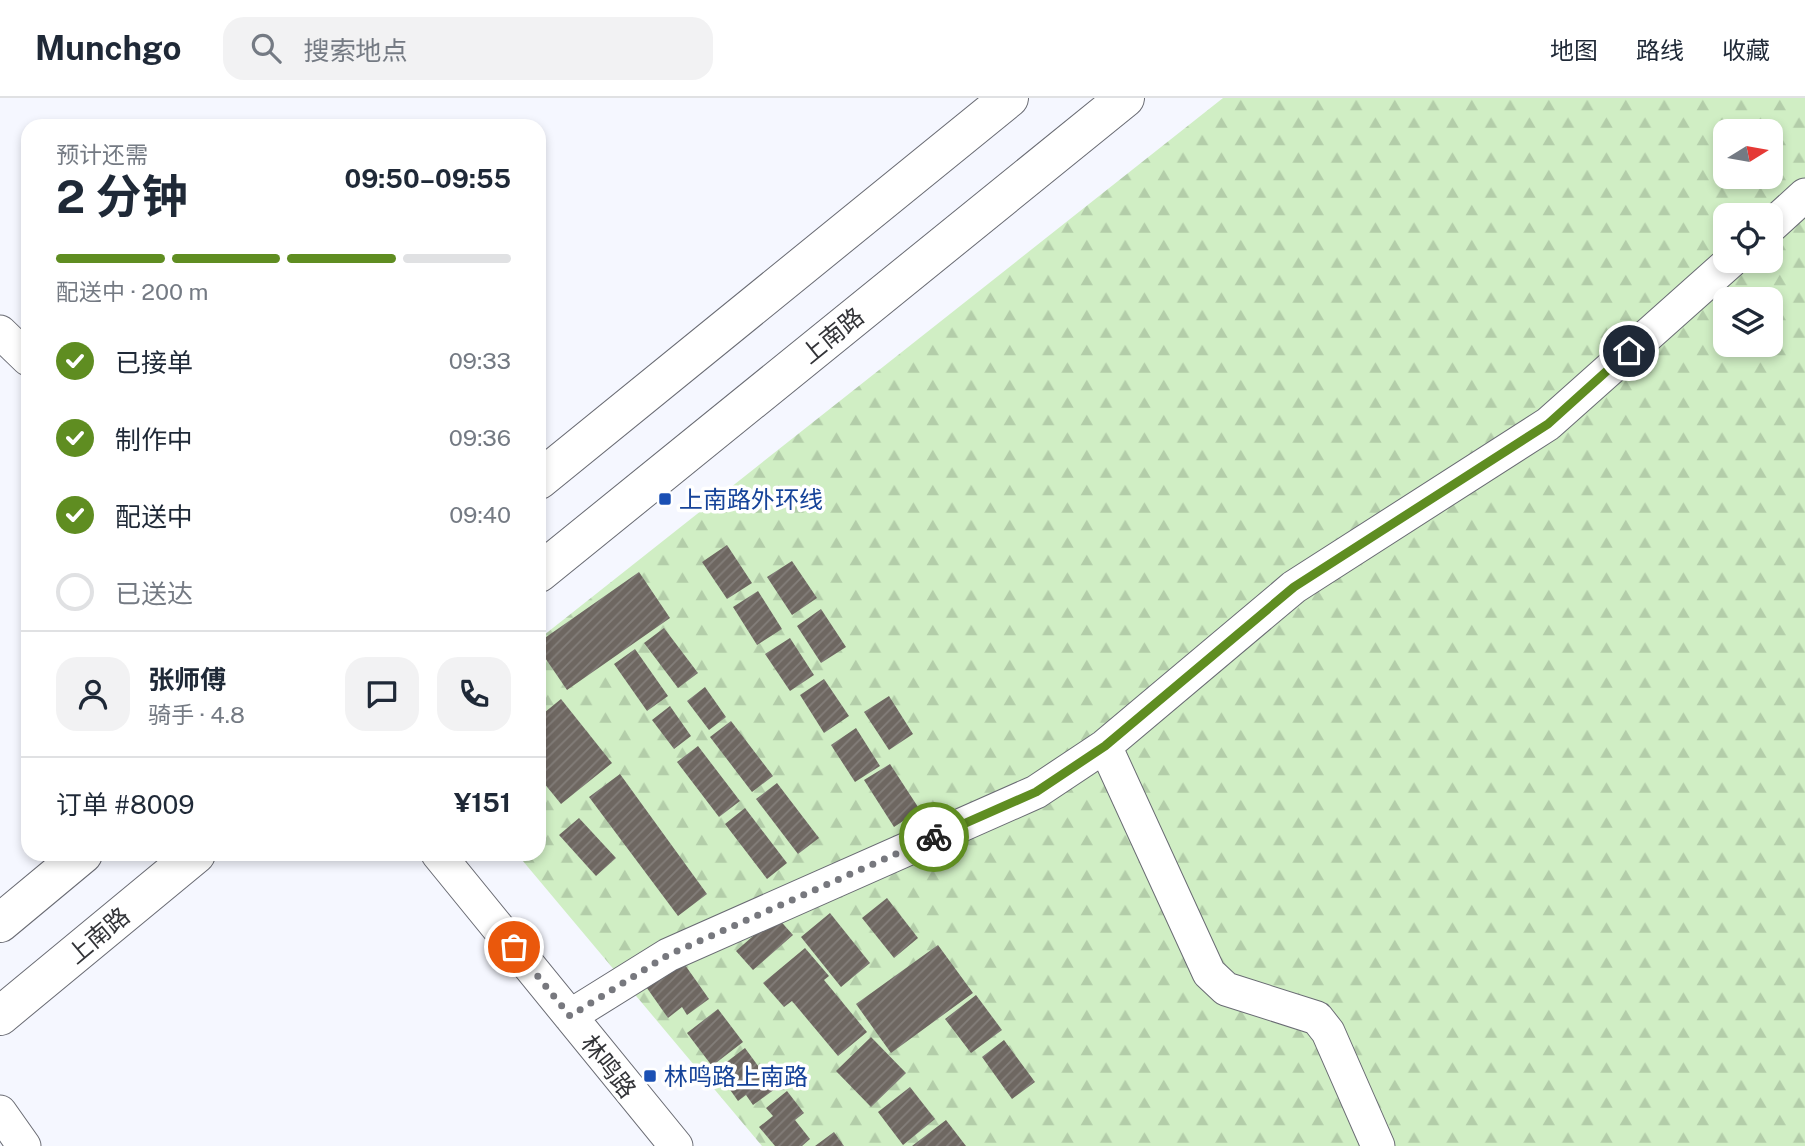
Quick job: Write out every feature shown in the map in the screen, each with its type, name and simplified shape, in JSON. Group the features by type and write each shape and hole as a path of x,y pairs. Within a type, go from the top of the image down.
{"main road":[{"path":"546,474 1009,98"},
{"name":"上南路","path":"546,567 1125,98"},
{"path":"0,923 75,861"},
{"name":"上南路","path":"0,1016 188,861"}],"street":[{"path":"1783,215 1805,195"},
{"path":"570,1016 668,955 1036,792 1105,746 1294,587 1548,424 1718,273"},
{"path":"0,332 21,352"},
{"path":"1105,746 1209,973 1226,989 1317,1018 1328,1032 1378,1146"},
{"name":"林鸣路","path":"444,861 676,1146"},
{"path":"0,1112 24,1146"}],"green space":[{"path":"1223,98 1805,98 1805,1146 762,1146 523,861 546,861 546,633"}],"building":[{"path":"727,545 752,583 727,599 702,562"},
{"path":"792,561 817,598 792,615 767,577"},
{"path":"639,572 670,618 567,690 546,659 546,637"},
{"path":"758,591 782,629 757,645 733,607"},
{"path":"821,609 846,647 821,663 797,626"},
{"path":"664,628 698,673 678,688 644,643"},
{"path":"790,638 814,675 790,691 765,654"},
{"path":"635,649 668,696 647,711 614,664"},
{"path":"824,679 849,716 824,733 800,695"},
{"path":"705,687 726,717 709,730 687,701"},
{"path":"889,696 913,734 889,750 864,712"},
{"path":"561,699 612,763 561,804 546,786 546,711"},
{"path":"670,706 691,736 674,749 652,720"},
{"path":"731,721 773,776 752,792 710,737"},
{"path":"856,728 880,766 855,782 831,745"},
{"path":"698,746 740,801 719,817 677,762"},
{"path":"890,764 920,810 894,827 864,780"},
{"path":"620,774 707,894 678,916 589,797"},
{"path":"777,783 819,838 798,854 756,799"},
{"path":"745,808 787,863 767,879 725,824"},
{"path":"579,818 616,858 596,876 559,835"},
{"path":"887,898 918,938 894,958 862,918"},
{"path":"830,913 870,963 841,987 801,937"},
{"path":"776,916 793,935 753,970 736,951"},
{"path":"938,945 973,993 891,1053 856,1004"},
{"path":"805,948 829,976 824,980 867,1032 838,1056 792,1001 784,1007 763,983"},
{"path":"678,955 709,999 687,1015 682,1007 668,1018 642,981"},
{"path":"976,995 1002,1030 971,1053 945,1019"},
{"path":"718,1009 743,1042 712,1066 687,1033"},
{"path":"871,1037 906,1073 871,1107 836,1071"},
{"path":"1004,1040 1035,1082 1012,1099 982,1057"},
{"path":"745,1048 775,1089 753,1105 746,1095 738,1101 716,1070"},
{"path":"910,1087 935,1119 903,1145 878,1112"},
{"path":"787,1091 804,1113 795,1120 810,1139 802,1146 775,1146 759,1127 773,1116 766,1108"},
{"path":"946,1120 966,1146 912,1146"},
{"path":"834,1132 844,1146 815,1146"}],"way so far":[{"path":"514,947 570,1016 668,955 934,837"}],"place":[{"name":"上南路外环线","path":"665,499"},
{"name":"林鸣路上南路","path":"650,1076"}],"route":[{"path":"934,837 1036,792 1105,746 1294,587 1548,424 1629,351"}]}
